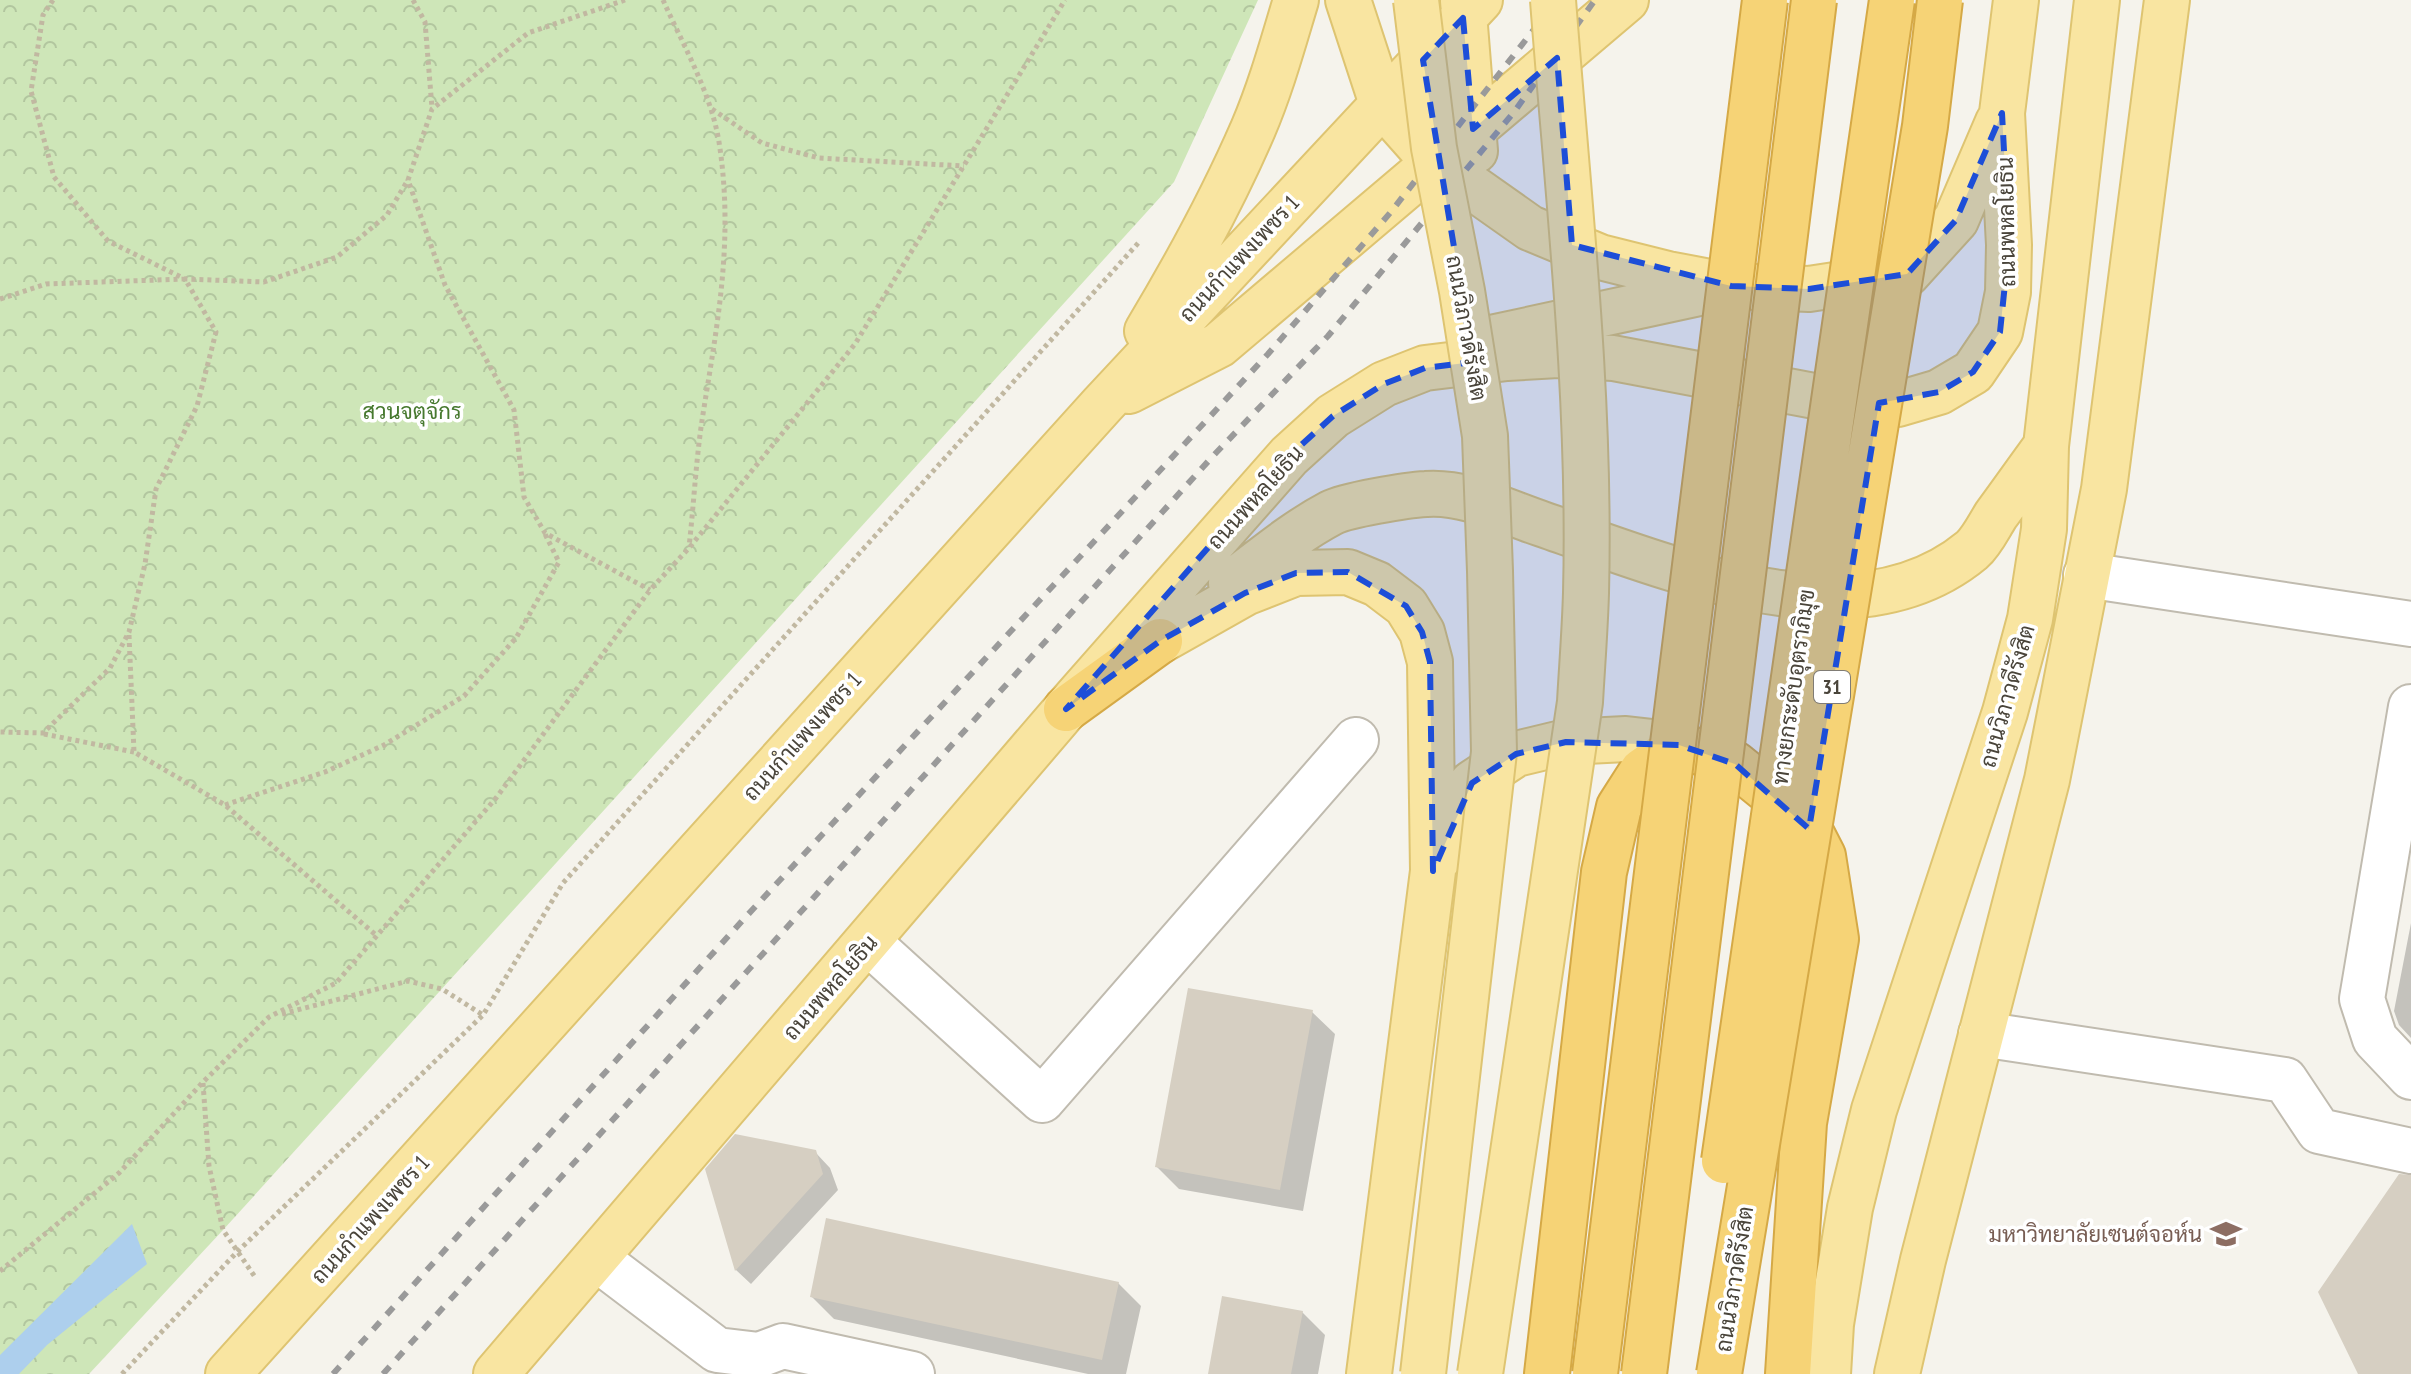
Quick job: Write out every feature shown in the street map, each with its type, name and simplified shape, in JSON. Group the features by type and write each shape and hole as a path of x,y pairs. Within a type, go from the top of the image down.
{"highway":[{"path":"1595,1374 1765,0"},
{"path":"1644,1374 1814,0"},
{"name":"ทางยกระดับอุตราภิมุข","path":"1693,1374 1892,0"},
{"name":"ถนนวิภาวดีรังสิต","path":"1719,1374 1925,126 1940,0"},
{"path":"1066,709 1160,641"},
{"path":"1547,1374 1604,872 1619,807 1642,771 1679,745 1735,764 1805,821 1823,856 1836,939 1804,1123 1788,1374"}],"main road":[{"path":"1102,405 1185,267 1253,128 1296,0"},
{"path":"1348,0 1382,104 1435,161 1479,189 1530,228 1600,257 1731,286 1809,289 1907,274 1956,220 2002,113"},
{"name":"ถนนวิภาวดีรังสิต","path":"1416,0 1434,148 1462,291 1485,436 1494,752 1423,1374"},
{"path":"1480,1374 1578,718 1583,655 1585,474 1579,340 1553,0"},
{"path":"1102,405 1219,345 1626,0"},
{"name":"ถนนพหลโยธิน","path":"496,1374 1066,709 1289,456 1333,416 1384,384 1425,368 1507,358 1613,358 1846,402 1898,404 1939,392 1973,372 2000,332 2008,292 2009,245 2002,113 2016,0"},
{"name":"ถนนวิภาวดีรังสิต","path":"1828,1374 1831,1324 1850,1208 1874,1110 2005,712 2030,619 2044,529 2046,446 2097,0"},
{"path":"1897,1374 1923,1260 2047,780 2104,489 2167,0"},
{"path":"1469,6 1473,129 1479,189"},
{"name":"ถนนกำแพงเพชร 1","path":"228,1374 522,1051 842,690 1469,6"},
{"path":"1425,368 1495,337 1731,286"},
{"path":"1160,641 1279,546 1333,512 1428,494 1465,498 1623,552 1704,577 1757,589 1802,596 1877,593 1913,583 1946,567 1974,548 2046,446"},
{"path":"1160,641 1245,593 1296,573 1348,572 1377,584 1406,606 1422,632 1430,662 1433,871 1369,1374"},
{"path":"1433,871 1472,783 1516,754 1566,742 1626,739 1679,745"}],"lane":[{"path":"2086,575 2411,624"},
{"path":"2411,707 2362,999 2375,1039 2411,1077"},
{"path":"868,942 1042,1100 1356,740"},
{"path":"1981,1034 2285,1080 2319,1131 2411,1151"},
{"path":"597,1259 717,1350 763,1364 783,1346 912,1374"}],"path":[{"path":"43,733 110,668 129,632 145,564 156,489 197,406 216,332 185,279 108,241 54,177 31,91 43,15 53,0"},
{"path":"0,299 46,284 185,279 264,282 337,257 387,215 408,180 432,109 425,22 413,0"},
{"path":"432,109 528,33 625,0"},
{"path":"663,0 711,108 719,141 726,225 720,315 702,417 689,548"},
{"path":"0,1271 119,1173 203,1082 269,1017 336,983 496,798 650,590 689,548 855,344 1065,0"},
{"path":"711,108 762,143 819,158 964,166"},
{"path":"225,805 325,772 373,750 464,696 516,638 559,562 524,497 514,410 445,285 408,180"},
{"path":"122,1374 237,1252 483,1015 563,883 1148,232"},
{"path":"545,533 650,590"},
{"path":"129,632 134,752"},
{"path":"0,732 43,733 134,752 225,805 377,936"},
{"path":"269,1017 408,981 442,989 483,1015 522,1051"},
{"path":"203,1082 209,1166 223,1230 282,1316"}],"highlighted area":[{"path":"1463,18 1473,129 1557,58 1572,245 1731,286 1809,289 1907,274 1956,220 2002,113 2009,245 2000,332 1973,372 1939,392 1879,403 1809,829 1735,764 1679,745 1566,742 1516,754 1472,783 1433,871 1430,662 1422,632 1406,606 1348,572 1296,573 1245,593 1160,641 1066,709 1289,456 1333,416 1384,384 1425,368 1473,362 1423,60"}],"green space":[{"name":"สวนจตุจักร","path":"0,0 1258,0 1174,182 89,1374 0,1374"}],"water":[{"path":"132,1224 147,1264 47,1345 19,1374 0,1374 0,1355"}],"building":[{"path":"1188,988 1313,1010 1280,1190 1155,1167"},
{"path":"735,1134 816,1150 823,1174 735,1271 705,1169"},
{"path":"2399,1174 2411,1175 2411,1374 2358,1374 2318,1292"},
{"path":"826,1218 1119,1282 1102,1360 810,1297"},
{"path":"1222,1296 1303,1311 1291,1374 1208,1374"}],"railway":[{"path":"333,1374 742,921 1268,354 1390,213 1557,0"},
{"path":"383,1374 1213,456 1328,336 1514,112 1595,0"}],"place":[{"name":"มหาวิทยาลัยเซนต์จอห์น","path":"2226,1234"}]}
